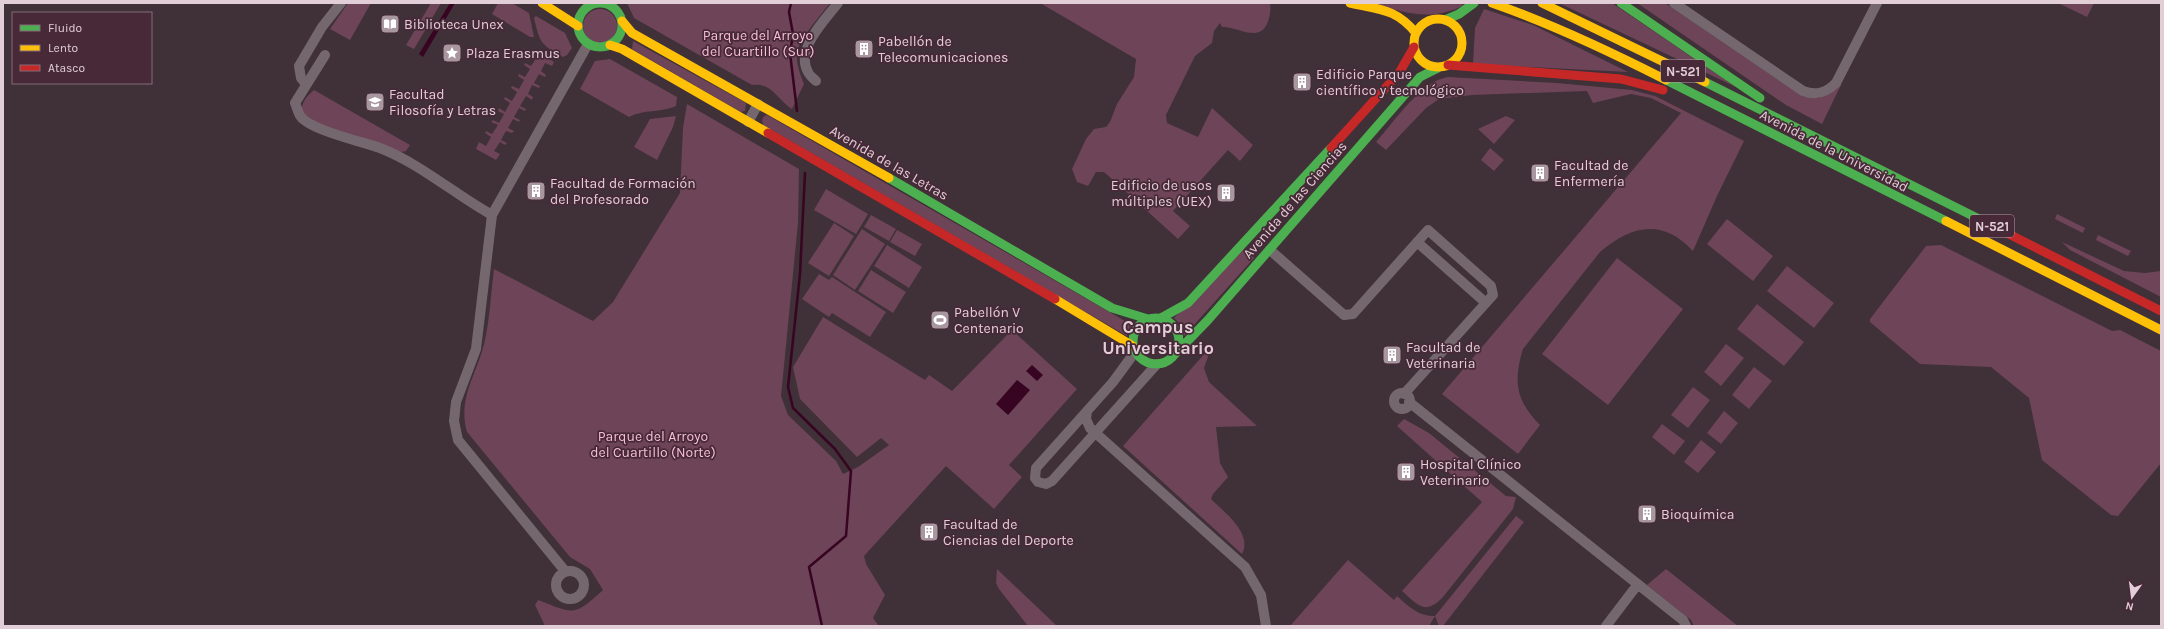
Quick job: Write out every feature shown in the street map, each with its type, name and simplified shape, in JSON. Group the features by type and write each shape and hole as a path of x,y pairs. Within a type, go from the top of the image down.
{"main road":[{"path":"542,3 578,26"},
{"path":"610,45 620,35 622,21 619,13 610,6 602,3 588,4 581,14 578,26 580,34 588,44 597,47 610,45 622,49 1102,326 1134,349 1144,361 1157,364 1167,361 1175,354 1179,344 1178,334 1170,323 1161,318 1148,319 1136,330 1134,349"},
{"path":"1350,3 1395,13 1403,18 1416,33"},
{"name":"Avenida de la Universidad","path":"1492,3 1537,18 1596,45 1724,112 2161,330"},
{"name":"Avenida de la Universidad","path":"1542,3 1824,140 2161,311"},
{"path":"1621,3 1824,140"},
{"path":"1445,20 1472,5"},
{"path":"1461,34 1472,5"},
{"path":"1438,19 1445,20 1455,25 1461,34 1463,44 1458,58 1448,65 1438,68 1423,62 1416,54 1414,47 1416,33 1428,21 1438,19"},
{"name":"Avenida de las Letras","path":"622,21 632,33 1112,308 1148,319"},
{"name":"Avenida de las Ciencias","path":"1161,318 1188,303 1399,73 1414,47"},
{"path":"1448,65 1621,79 1647,84 1724,112"},
{"name":"Avenida de las Ciencias","path":"1175,354 1208,320 1270,250 1420,77 1438,68"}],"street":[{"path":"306,84 301,78 299,66 322,27 341,3"},
{"path":"816,81 807,71 804,54 810,41 838,3"},
{"path":"1674,3 1803,91 1815,94 1821,93 1832,87 1840,77 1877,3"},
{"path":"564,572 458,440 454,421 456,402 476,349 492,215 588,44"},
{"path":"325,55 306,84 296,103 301,117 314,126 381,149 394,155 431,174 468,201 492,215"},
{"path":"748,122 758,104"},
{"path":"1270,250 1344,315 1353,314 1428,230 1491,286 1493,295 1406,401 1426,415 1683,620 1686,626"},
{"path":"1418,242 1486,303"},
{"path":"1134,349 1113,382 1036,468 1036,480 1042,484 1052,481 1157,364"},
{"path":"1088,411 1087,424 1095,433 1245,567 1261,595 1266,626"},
{"path":"1606,626 1638,584"}],"green space":[{"path":"348,3 371,3 350,40 330,29"},
{"path":"431,3 441,3 414,49 406,45"},
{"path":"498,3 512,3 529,13 534,37 530,37 492,14"},
{"name":"Parque del Arroyo del Cuartillo (Sur)","path":"627,3 830,3 806,34 799,47 797,61 804,84 792,109 774,92 765,86 752,85 634,18"},
{"path":"1040,3 1270,3 1270,14 1267,24 1263,30 1258,32 1253,33 1222,27 1220,23 1214,31 1212,43 1195,56 1166,115 1167,123 1198,137 1212,108 1253,145 1240,161 1228,150 1173,211 1190,226 1178,239 1104,172 1096,172 1088,186 1077,182 1072,169 1086,139 1094,129 1106,127 1110,122 1117,104 1134,77 1136,59"},
{"path":"1372,3 1457,3 1464,5 1441,13 1418,14 1407,13"},
{"path":"1559,3 1612,3 1736,87"},
{"path":"1637,3 1665,3 1802,96 1814,98 1824,96 1833,92 1842,83 1822,124 1786,105"},
{"path":"2058,3 2094,3 2087,17"},
{"path":"600,9 612,14 617,26 612,38 600,43 588,38 583,26 588,14"},
{"path":"1484,9 1533,25 1628,72 1473,64 1475,28"},
{"path":"536,16 565,33 572,48 567,55 563,57 545,46 538,33 534,18"},
{"path":"633,41 746,103 745,111 741,112 632,49"},
{"path":"533,50 554,62 552,66 545,63 541,71 546,75 545,77 539,74 534,83 540,86 539,88 532,85 528,94 533,97 532,100 526,96 520,106 526,109 525,111 519,108 514,117 520,120 519,122 513,119 508,128 514,131 512,133 506,131 501,140 507,143 505,145 500,142 494,151 500,154 496,160 476,149 479,142 486,146 491,137 485,133 486,131 492,134 498,125 491,122 493,120 499,123 504,114 498,111 499,108 505,112 510,103 504,99 505,97 512,101 517,92 511,88 512,86 519,89 524,80 518,76 519,74 525,77 530,69 524,65 525,63 531,66 537,57 531,54"},
{"path":"610,59 677,97 676,106 664,110 640,113 629,117 580,89 595,61"},
{"path":"1448,77 1557,83 1632,90 1655,96 1744,141 1717,196 1693,251 1682,240 1670,233 1659,230 1647,229 1635,231 1623,236 1600,252 1523,349 1518,371 1521,399 1526,408 1540,425 1518,454 1442,394 1681,113 1651,98 1631,94 1593,103 1587,91 1472,95 1439,99 1426,108 1386,150 1376,142 1418,94 1438,80"},
{"path":"314,90 410,145 406,151 401,152 334,130 311,120 305,116 302,105 306,98"},
{"name":"Parque del Arroyo del Cuartillo (Norte)","path":"687,104 799,169 798,223 781,396 788,415 836,461 843,474 858,467 889,445 881,438 857,457 800,399 793,367 823,317 925,380 929,375 952,391 1012,330 1077,389 1009,465 1022,477 994,509 946,466 864,556 866,564 885,595 873,618 879,626 545,626 535,605 538,600 567,610 573,610 579,609 585,605 603,590 590,569 570,557 467,432 465,419 466,396 485,340 494,269 593,321 613,302 680,193 683,128"},
{"path":"767,115 1132,325 1127,336 763,125 762,120 764,116"},
{"path":"676,116 673,127 657,160 634,147 650,119"},
{"path":"1506,116 1515,120 1494,144 1478,129"},
{"path":"1490,148 1504,160 1494,171 1481,160"},
{"path":"826,189 868,214 856,234 814,210"},
{"path":"2057,214 2085,228 2083,233 2055,219"},
{"path":"871,215 896,229 889,241 864,227"},
{"path":"1727,219 1773,256 1753,281 1707,244"},
{"path":"834,223 854,236 829,276 808,263"},
{"path":"862,229 885,244 855,290 833,275"},
{"path":"897,230 922,244 915,256 890,242"},
{"path":"2098,235 2131,251 2128,256 2096,240"},
{"path":"2062,242 2124,271 2145,273 2161,271 2161,297 2070,250"},
{"path":"887,245 922,267 909,288 874,266"},
{"path":"1941,245 2112,331 2120,330 2161,351 2161,463 2118,516 2111,515 2042,460 2029,398 1991,367 1920,364 1870,322 1870,319 1926,246"},
{"path":"1244,248 1254,258 1184,336 1179,323 1174,318"},
{"path":"1617,258 1683,309 1608,405 1542,354"},
{"path":"1787,266 1834,303 1814,328 1767,291"},
{"path":"871,270 906,292 893,313 858,291"},
{"path":"819,274 829,280 832,277 886,312 870,337 832,313 829,317 802,299"},
{"path":"1757,304 1804,342 1784,366 1737,329"},
{"path":"1726,344 1744,358 1721,386 1704,372"},
{"path":"1206,352 1209,354 1204,368 1209,382 1257,426 1216,427 1220,463 1228,477 1213,494 1211,499 1236,524 1244,538 1242,554 1123,446"},
{"path":"1754,367 1772,381 1749,409 1732,395"},
{"path":"1693,387 1710,400 1688,428 1671,415"},
{"path":"1724,411 1738,423 1721,444 1707,433"},
{"path":"1404,419 1429,433 1506,496 1516,497 1513,509 1443,597 1437,603 1426,607 1417,604 1402,591 1482,502 1397,426"},
{"path":"1662,424 1685,441 1674,455 1652,437"},
{"path":"1701,440 1716,452 1698,473 1684,462"},
{"path":"1516,516 1524,522 1443,626 1439,626 1435,616"},
{"path":"1348,560 1394,600 1397,596 1419,613 1435,616 1429,626 1290,626"},
{"path":"997,569 1057,626 1028,626 999,589 996,583"},
{"path":"1666,569 1738,626 1694,626 1691,620 1647,585"}],"shaded area":[{"path":"450,3 455,3 423,57 419,54"},
{"path":"1032,365 1043,375 1037,381 1026,371"},
{"path":"1017,380 1030,390 1008,415 996,404"}],"waterway":[{"path":"791,3 789,12 793,34 790,53 797,111"},
{"path":"805,173 800,274 788,387 793,408 835,449 851,471 846,536 809,567 822,626"}],"traffic: fast":[{"path":"596,3 604,3 616,9 622,21 622,25 622,29 616,41 604,47 596,47 584,41 578,29 578,21 584,9 596,3"},
{"path":"1445,20 1459,14 1474,3"},
{"path":"1621,3 1760,98"},
{"path":"1175,354 1208,320 1420,77 1438,68"},
{"path":"1666,80 1946,221"},
{"path":"1705,82 1985,222"},
{"path":"1161,318 1188,303 1331,148"},
{"path":"889,178 1112,308 1148,319"},
{"path":"1152,318 1160,318 1169,322 1175,328 1179,341 1175,354 1169,360 1160,364 1152,364 1143,360 1137,354 1133,345 1133,337 1137,328 1143,322 1152,318"}],"traffic: slow":[{"path":"542,3 578,26"},
{"path":"1350,3 1379,9 1394,14 1416,33"},
{"path":"1492,3 1580,38 1666,80"},
{"path":"1542,3 1705,82"},
{"path":"1433,19 1443,19 1452,23 1458,29 1462,38 1462,43 1462,48 1458,57 1452,63 1443,67 1433,67 1424,63 1418,57 1414,48 1414,38 1418,29 1424,23 1433,19"},
{"path":"622,21 632,33 889,178"},
{"path":"610,45 622,49 768,133"},
{"path":"1946,221 2161,330"},
{"path":"1055,299 1133,346"}],"traffic: jam":[{"path":"1331,148 1399,73 1414,47"},
{"path":"1448,65 1621,79 1663,90"},
{"path":"768,133 1055,299"},
{"path":"1985,222 2161,311"}],"place":[{"name":"Biblioteca Unex","path":"390,24"},
{"name":"Pabellón de Telecomunicaciones","path":"864,49"},
{"name":"Plaza Erasmus","path":"452,53"},
{"name":"Edificio Parque científico y tecnológico","path":"1302,82"},
{"name":"Facultad Filosofía y Letras","path":"375,102"},
{"name":"Facultad de Enfermería","path":"1540,173"},
{"name":"Facultad de Formación del Profesorado","path":"536,191"},
{"name":"Edificio de usos múltiples (UEX)","path":"1226,193"},
{"name":"Pabellón V Centenario","path":"940,320"},
{"name":"Facultad de Veterinaria","path":"1392,355"},
{"name":"Hospital Clínico Veterinario","path":"1406,472"},
{"name":"Bioquímica","path":"1647,514"},
{"name":"Facultad de Ciencias del Deporte","path":"929,532"}],"district":[{"name":"Campus Universitario","path":"1158,337"}]}
